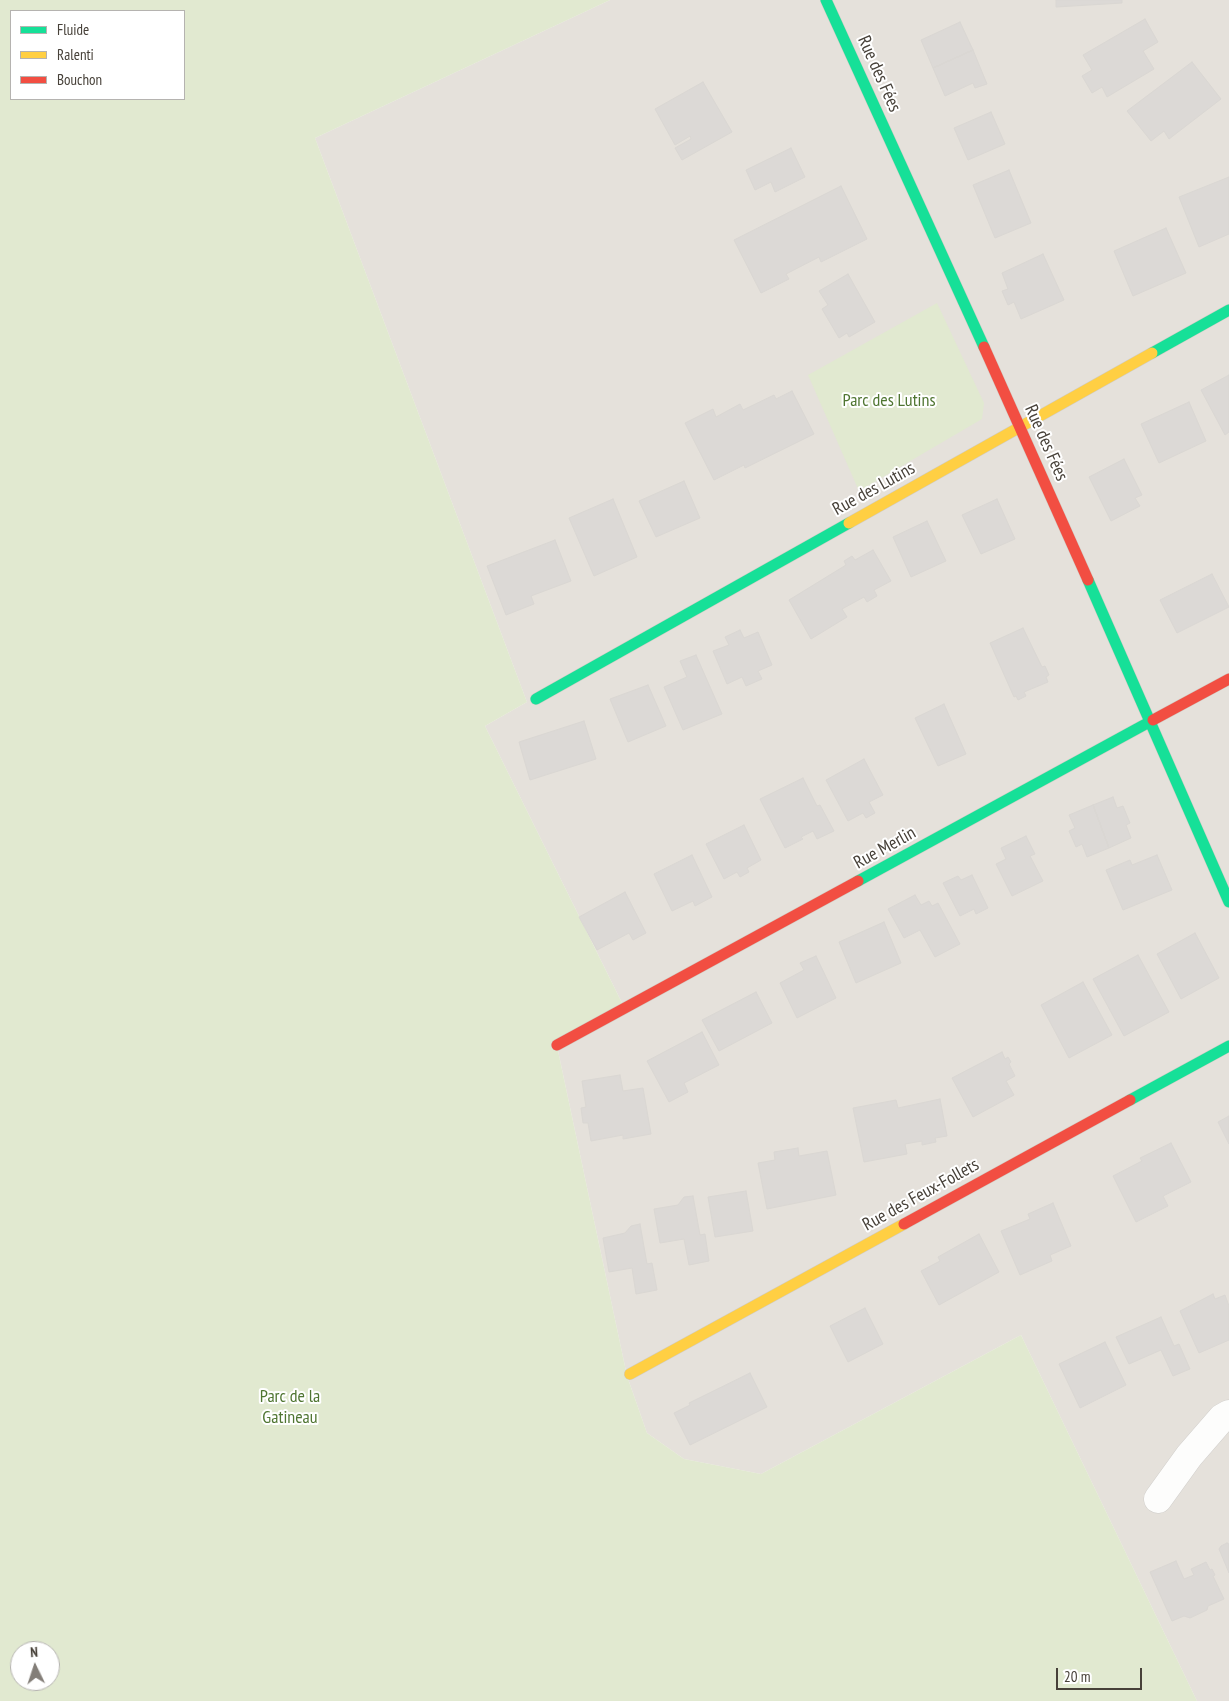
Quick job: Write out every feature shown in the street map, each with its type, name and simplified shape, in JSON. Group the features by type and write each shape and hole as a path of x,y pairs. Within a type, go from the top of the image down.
{"street":[{"name":"Rue des Fées","path":"826,0 1020,426 1229,902"},
{"name":"Rue des Lutins","path":"536,699 1229,310"},
{"name":"Rue Merlin","path":"557,1045 1229,679"},
{"name":"Rue des Feux-Follets","path":"630,1374 1229,1046"},
{"path":"1158,1499 1189,1456 1222,1418 1229,1414"}],"shaded area":[{"path":"610,0 1229,0 1229,1701 1197,1701 1021,1335 761,1474 684,1459 647,1433 627,1376 557,1046 625,1009 485,726 527,702 315,138"}],"green space":[{"name":"Parc de la Gatineau","path":"0,0 610,0 315,138 527,702 485,726 625,1009 557,1046 627,1376 647,1433 684,1459 761,1474 1021,1335 1197,1701 0,1701"},
{"name":"Parc des Lutins","path":"937,303 984,403 982,419 859,491 808,375"}],"building":[{"path":"1056,0 1122,0 1122,3 1056,7"},
{"path":"1145,19 1158,42 1143,51 1154,69 1107,97 1102,87 1092,93 1082,76 1092,70 1083,55"},
{"path":"960,22 973,50 933,68 921,40"},
{"path":"973,50 987,84 975,88 973,83 945,96 933,68"},
{"path":"1192,62 1221,99 1169,139 1164,131 1151,141 1127,111"},
{"path":"703,82 732,132 682,160 675,148 691,139 690,136 675,145 655,109"},
{"path":"991,112 1005,144 968,160 954,128"},
{"path":"791,148 805,177 775,192 771,182 755,190 746,170"},
{"path":"1009,170 1031,223 995,238 973,185"},
{"path":"1229,177 1229,234 1199,247 1179,197"},
{"path":"841,186 867,239 821,262 819,257 786,274 789,279 761,293 734,240"},
{"path":"1166,228 1186,273 1133,296 1114,251"},
{"path":"1043,254 1064,300 1021,319 1014,302 1008,305 1002,291 1008,289 1002,273"},
{"path":"848,274 875,322 849,337 847,333 839,338 822,309 828,305 819,291"},
{"path":"1229,375 1229,432 1225,435 1201,390"},
{"path":"792,391 814,434 745,468 744,465 714,480 685,423 713,409 716,417 740,404 743,410 774,395 776,399"},
{"path":"1189,402 1206,441 1159,463 1141,424"},
{"path":"1124,459 1142,495 1135,498 1140,506 1111,521 1089,477"},
{"path":"684,481 700,518 656,537 639,501"},
{"path":"613,499 637,557 594,576 569,518"},
{"path":"997,499 1015,539 981,554 962,515"},
{"path":"927,521 946,561 911,577 893,537"},
{"path":"555,540 571,581 531,596 534,604 506,615 487,566"},
{"path":"873,550 891,581 874,590 877,596 867,602 864,597 842,609 847,617 811,639 789,600 846,565 844,561 852,556 855,560"},
{"path":"1212,574 1229,607 1177,633 1160,600"},
{"path":"1023,628 1042,667 1045,666 1049,675 1046,677 1048,682 1024,692 1026,696 1018,700 1016,696 1014,697 990,643"},
{"path":"740,630 744,638 758,632 772,665 758,671 762,679 746,686 742,677 727,684 713,651 729,645 725,637"},
{"path":"696,655 722,714 683,730 664,687 687,677 680,661"},
{"path":"648,685 666,726 628,742 610,699"},
{"path":"944,704 966,754 938,766 915,718"},
{"path":"584,721 596,759 530,780 519,742"},
{"path":"864,759 883,795 869,802 875,813 866,818 863,813 848,821 826,780"},
{"path":"803,778 817,806 820,805 834,831 817,839 813,831 801,837 803,839 785,848 760,799"},
{"path":"1113,797 1117,808 1123,806 1130,823 1126,825 1131,838 1109,848 1093,805"},
{"path":"1093,805 1109,848 1087,857 1082,844 1076,847 1069,831 1075,828 1069,815"},
{"path":"744,825 761,860 747,868 749,872 740,877 737,872 724,879 706,844"},
{"path":"1026,836 1035,854 1030,856 1043,881 1012,896 996,864 1006,859 1001,848"},
{"path":"692,855 712,897 695,906 693,901 672,911 654,874"},
{"path":"1157,855 1172,890 1123,910 1106,870 1130,860 1132,865"},
{"path":"972,875 988,908 976,914 974,909 960,916 943,883 958,876 961,880"},
{"path":"625,892 646,933 633,940 629,933 597,950 579,917"},
{"path":"915,895 921,905 929,901 932,906 938,903 960,944 935,957 920,930 904,938 888,909"},
{"path":"884,922 901,963 856,983 839,942"},
{"path":"1195,933 1219,978 1181,999 1157,954"},
{"path":"1138,955 1169,1012 1124,1036 1093,979"},
{"path":"816,956 836,998 797,1018 780,983 804,970 800,963"},
{"path":"1083,982 1112,1035 1069,1058 1041,1005"},
{"path":"756,992 772,1023 719,1051 702,1020"},
{"path":"702,1032 719,1065 684,1083 688,1092 669,1102 647,1061"},
{"path":"1002,1052 1005,1059 1008,1057 1011,1062 1009,1064 1015,1076 1006,1081 1014,1095 973,1117 952,1078"},
{"path":"620,1075 623,1091 643,1088 651,1134 623,1139 623,1135 591,1141 588,1123 583,1123 581,1108 586,1107 582,1081"},
{"path":"940,1099 947,1136 935,1138 936,1142 922,1145 922,1141 905,1144 907,1154 864,1162 853,1108 896,1100 898,1108"},
{"path":"1229,1116 1229,1144 1218,1122"},
{"path":"1171,1143 1191,1182 1163,1196 1168,1206 1136,1222 1113,1176 1142,1161 1140,1158"},
{"path":"798,1148 799,1156 827,1151 836,1195 767,1209 758,1163 775,1160 774,1152"},
{"path":"746,1191 753,1231 715,1237 708,1197"},
{"path":"693,1196 700,1235 705,1234 709,1261 689,1265 684,1239 660,1243 654,1209 678,1205 684,1197"},
{"path":"1053,1203 1071,1246 1050,1255 1052,1261 1020,1275 1001,1231 1030,1219 1028,1214"},
{"path":"640,1224 647,1264 652,1263 657,1290 636,1294 632,1268 609,1272 603,1238 625,1233 631,1226"},
{"path":"979,1234 999,1272 939,1305 921,1271 940,1261 938,1257"},
{"path":"1213,1294 1215,1299 1225,1295 1229,1306 1229,1340 1199,1353 1180,1311"},
{"path":"865,1308 883,1344 848,1362 830,1326"},
{"path":"1161,1317 1174,1346 1179,1344 1190,1369 1173,1376 1161,1350 1129,1364 1116,1337"},
{"path":"1105,1342 1126,1385 1080,1408 1059,1364"},
{"path":"750,1373 767,1407 690,1445 674,1413 690,1405 689,1403"},
{"path":"1227,1543 1229,1544 1229,1573 1219,1549"},
{"path":"1176,1561 1184,1579 1194,1575 1191,1569 1206,1562 1215,1575 1213,1576 1224,1599 1208,1606 1207,1610 1190,1618 1184,1616 1172,1621 1150,1572"}],"traffic: fast":[{"path":"826,0 984,347"},
{"path":"1152,353 1229,310"},
{"path":"536,699 849,523"},
{"path":"1088,580 1229,902"},
{"path":"858,881 1153,720"},
{"path":"1130,1100 1229,1046"}],"traffic: slow":[{"path":"849,523 1152,353"},
{"path":"630,1374 904,1224"}],"traffic: jam":[{"path":"984,347 1088,580"},
{"path":"1153,720 1229,679"},
{"path":"557,1045 858,881"},
{"path":"904,1224 1130,1100"}]}
